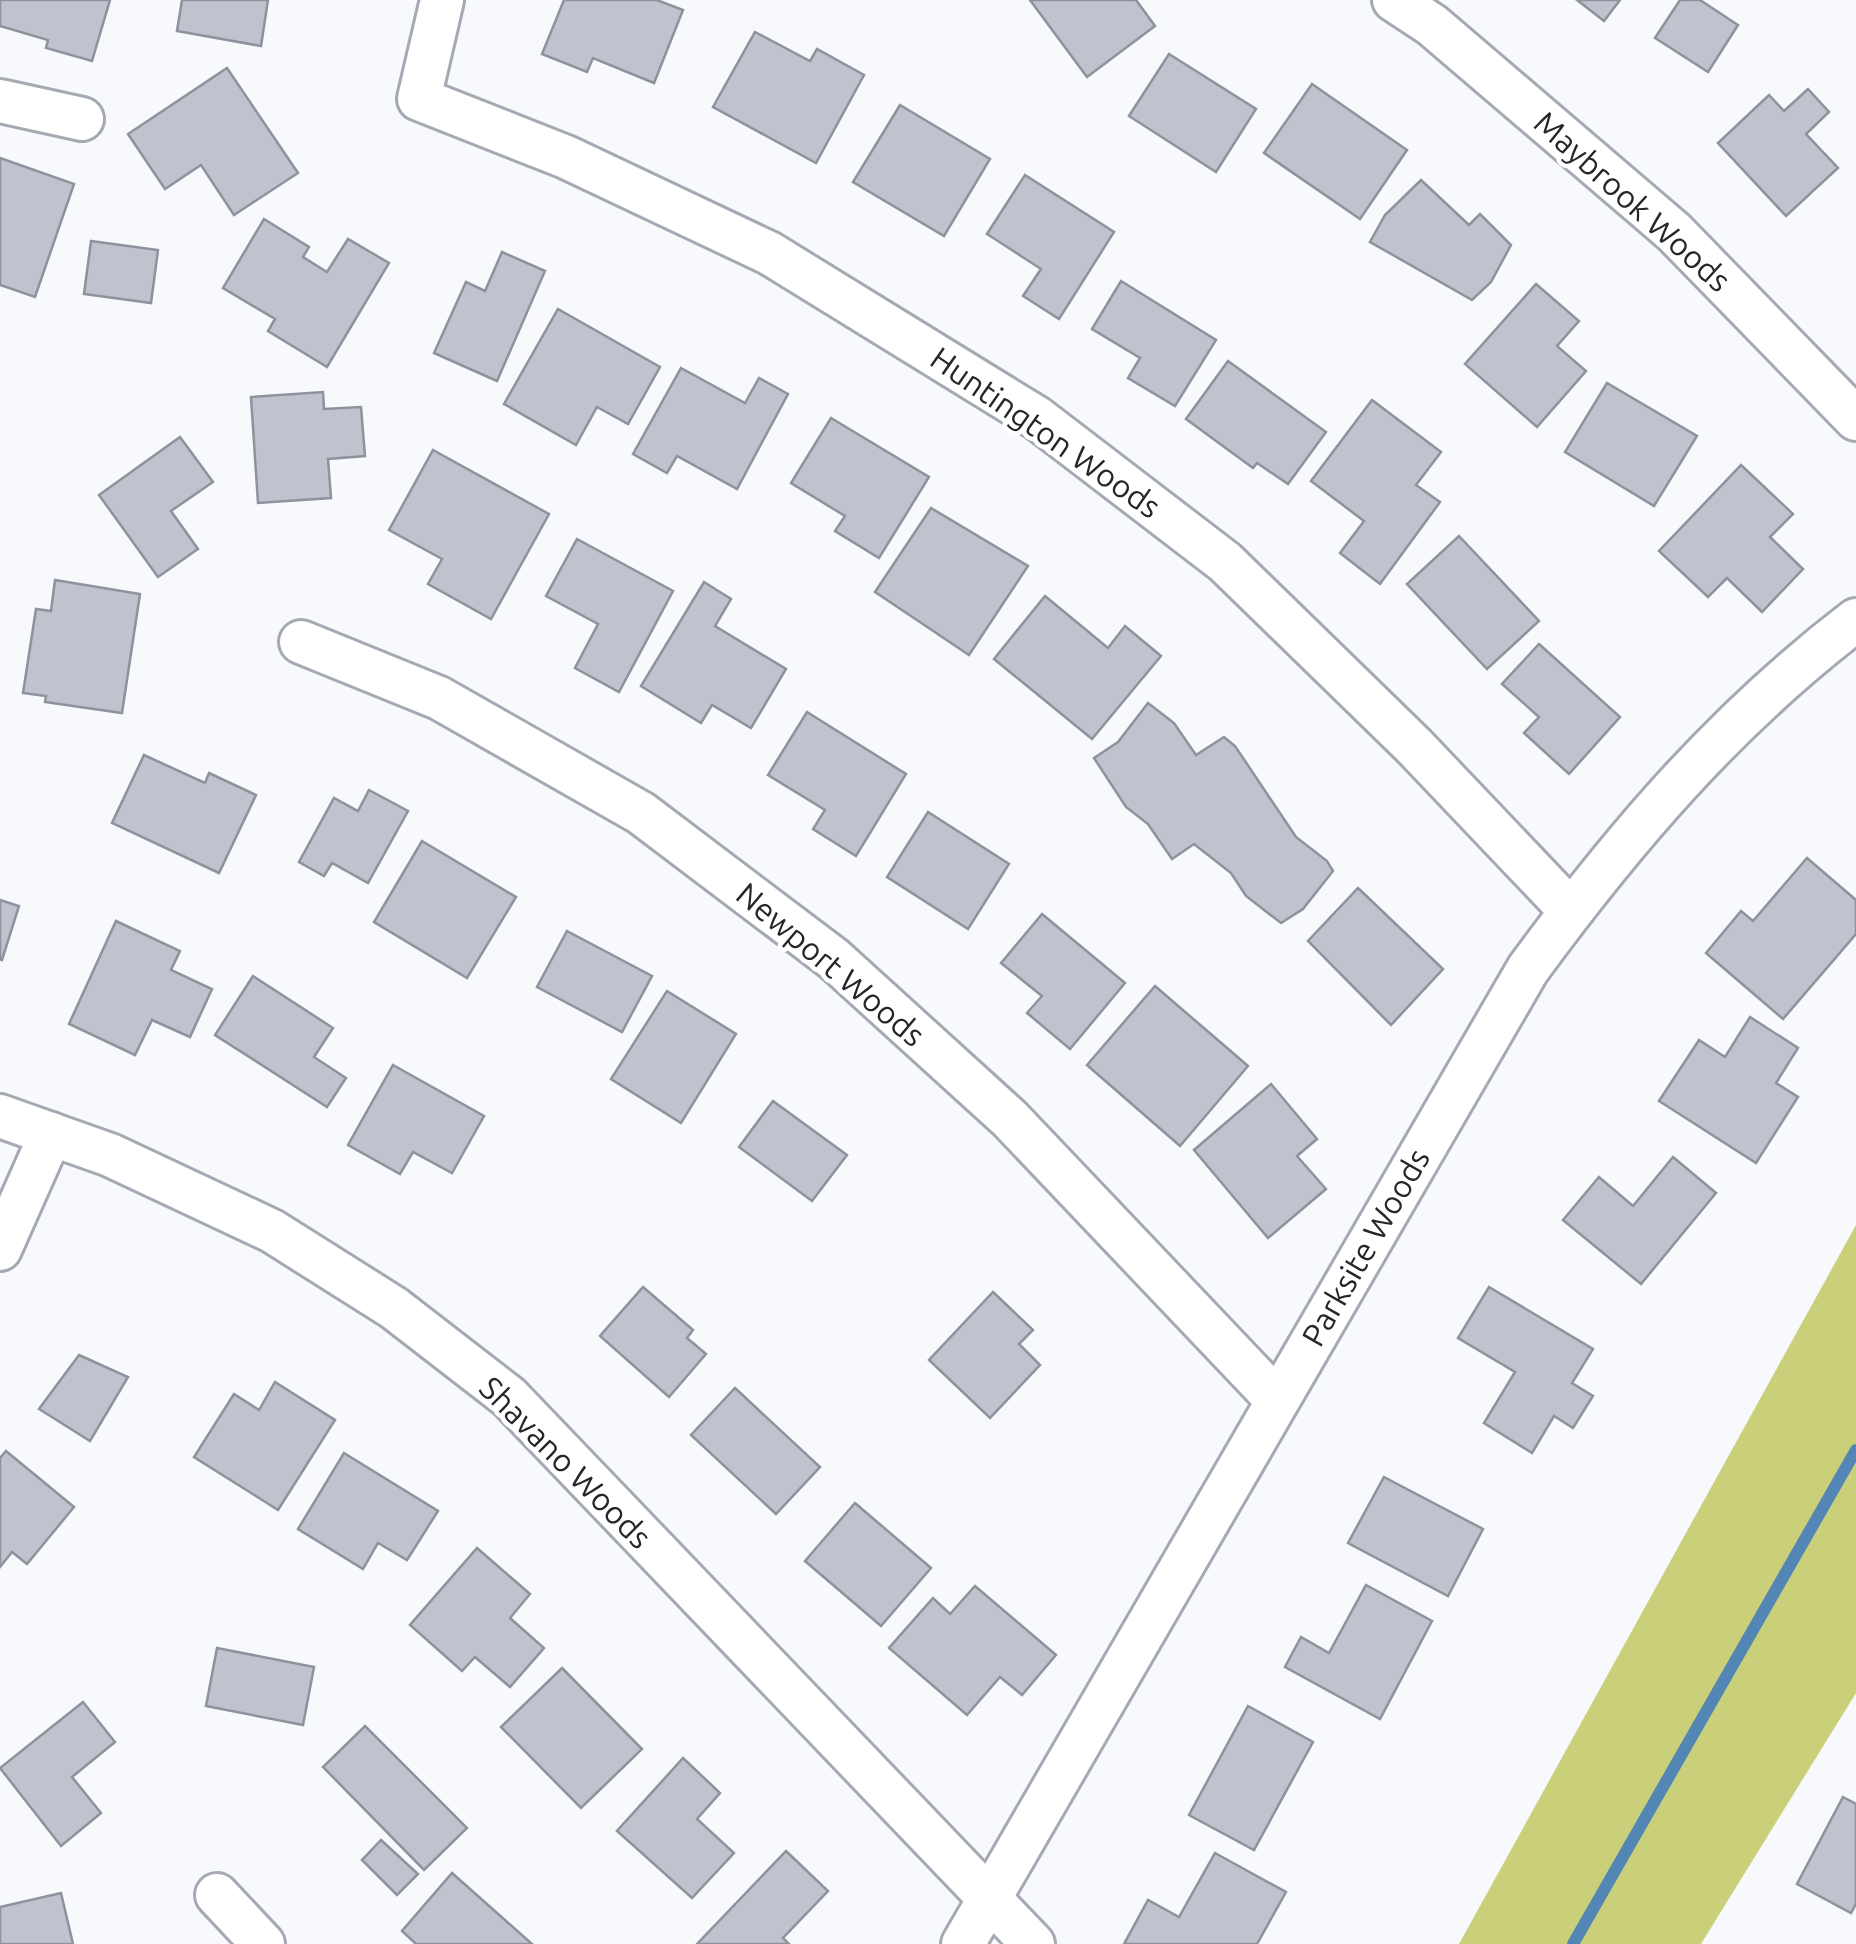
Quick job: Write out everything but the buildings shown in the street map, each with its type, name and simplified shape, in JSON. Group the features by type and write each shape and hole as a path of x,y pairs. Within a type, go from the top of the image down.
{"street":[{"name":"Huntington Woods","path":"442,0 419,99 566,158 769,253 1037,418 1225,562 1414,746 1571,911"},
{"name":"Maybrook Woods","path":"1394,0 1432,25 1674,232 1856,419"},
{"path":"0,101 82,120"},
{"name":"Parksite Woods","path":"964,1944 1483,1043 1571,911 1614,852 1714,742 1856,620"},
{"name":"Newport Woods","path":"302,642 438,698 641,813 834,959 1010,1118 1277,1400"},
{"name":"Shavano Woods","path":"0,1116 157,1174 272,1232 394,1308 508,1397 1033,1944"},
{"path":"0,1249 51,1134"},
{"path":"217,1896 264,1944"}],"green space":[{"path":"1856,1225 1856,1693 1701,1944 1459,1944"}],"waterway":[{"path":"1573,1944 1856,1450"}]}
